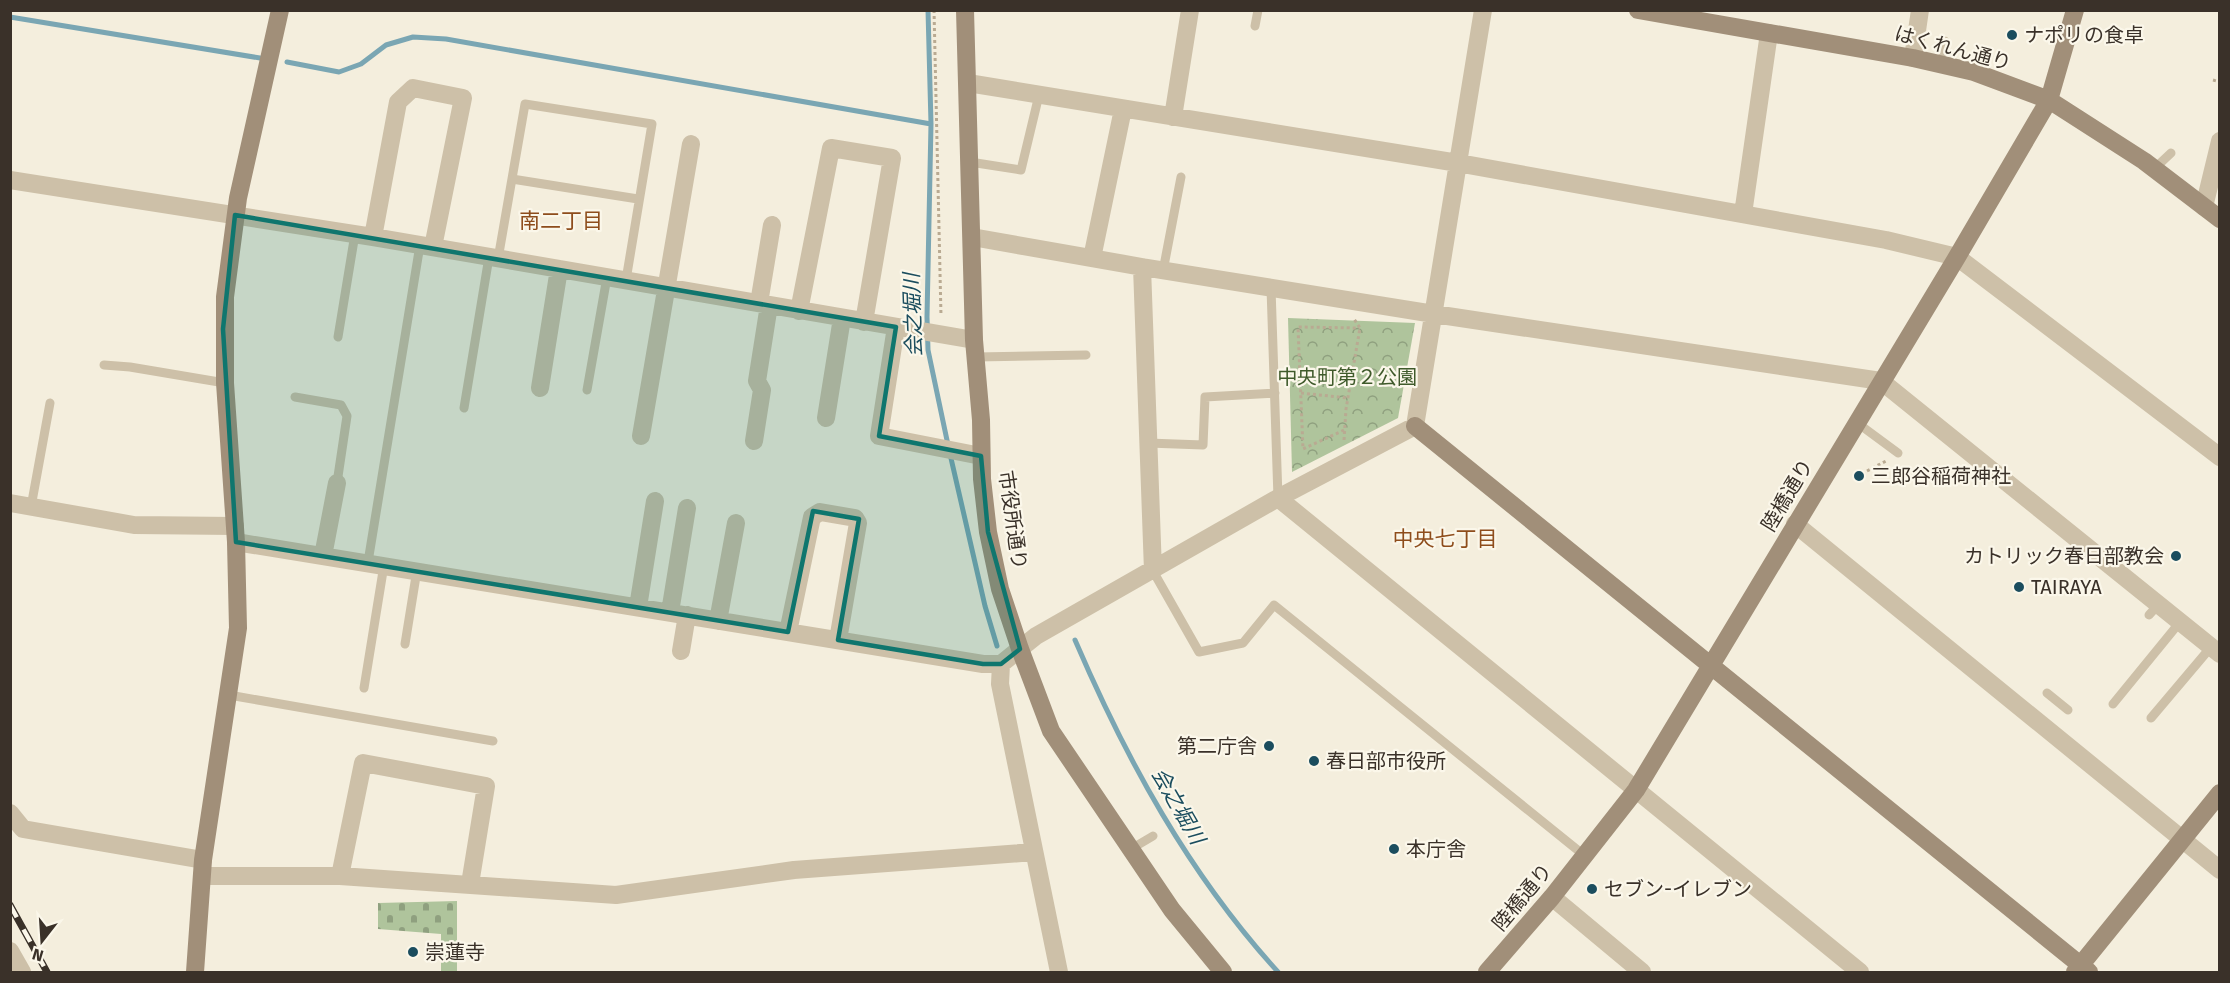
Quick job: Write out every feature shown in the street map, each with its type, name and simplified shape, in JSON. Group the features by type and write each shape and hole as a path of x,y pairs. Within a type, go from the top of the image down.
{"street":[{"path":"195,972 203,868 238,628 236,534 225,383 225,297 235,215 254,145 280,10"},
{"name":"市役所通り","path":"965,10 975,348 982,479 988,532 1000,589 1051,731 1172,910 1223,972"},
{"path":"1173,117 1190,10"},
{"path":"1415,426 1483,10"},
{"name":"はくれん通り","path":"1638,10 1912,58 1974,72 2049,100 2103,133 2220,219"},
{"path":"1912,58 1920,10"},
{"name":"陸橋通り","path":"1487,972 1552,897 1636,790 2049,100 2075,10"},
{"path":"1743,214 1769,33"},
{"path":"968,83 1458,164 1743,214 1886,240 1957,257 2062,342 2220,457"},
{"path":"364,236 398,102 413,88 463,98 426,246"},
{"path":"1092,258 1123,108"},
{"path":"2204,207 2220,141"},
{"path":"641,436 691,144"},
{"path":"800,310 831,148 892,158 864,321"},
{"path":"10,180 235,215 280,219 364,236 896,327 931,328 975,348"},
{"path":"754,441 762,390 757,381 772,225"},
{"path":"972,237 1163,271 1434,314 1881,381 1975,448 2154,610 2180,622 2215,651"},
{"path":"1142,267 1153,572"},
{"path":"540,388 559,269"},
{"path":"826,418 842,318"},
{"path":"896,327 879,436 981,456"},
{"path":"10,503 134,525 236,534 324,556 983,664 1000,664 1036,636 1153,572 1278,498 1415,426"},
{"path":"1415,426 1669,638 1712,665 2082,970 2220,793"},
{"path":"324,556 337,483"},
{"path":"1278,498 1860,972"},
{"path":"638,607 655,501"},
{"path":"681,651 679,614 687,508"},
{"path":"788,632 812,516 820,512 855,518 858,523 838,640"},
{"path":"718,621 736,523"},
{"path":"1795,524 2054,727 2182,840 2220,870"},
{"path":"1000,664 1000,684 1059,972"},
{"path":"340,876 363,763 486,786 470,884"},
{"path":"10,813 23,829 203,868 616,895 794,870 1034,852"},
{"path":"1552,897 1642,972"},
{"path":"10,951 22,972"}],"lane":[{"path":"1256,26 1258,10"},
{"path":"1940,64 1945,41"},
{"path":"970,162 1021,170 1039,95"},
{"path":"465,408 525,104 652,124 626,280"},
{"path":"2154,169 2172,153"},
{"path":"1163,271 1180,177"},
{"path":"512,179 638,199"},
{"path":"338,337 364,236"},
{"path":"364,688 376,564 426,246"},
{"path":"587,390 607,277"},
{"path":"1271,288 1278,498"},
{"path":"975,348 1086,355"},
{"path":"104,365 130,367 225,383"},
{"path":"1148,443 1203,445 1205,397 1275,393"},
{"path":"295,397 341,405 347,416 337,483"},
{"path":"31,507 50,403"},
{"path":"1856,422 1898,453"},
{"path":"405,644 417,570"},
{"path":"1153,572 1199,652 1243,643 1274,605 1585,856"},
{"path":"2113,704 2180,622"},
{"path":"2151,718 2215,651"},
{"path":"2047,693 2068,710"},
{"path":"229,695 493,741"},
{"path":"1131,849 1153,836"}],"path":[{"path":"931,328 939,311 934,10"},
{"path":"2214,80 2220,82"},
{"path":"1344,440 1348,398 1360,328 1353,318"},
{"path":"1344,430 1303,449 1298,327 1360,328"},
{"path":"1301,393 1348,398"}],"highlighted area":[{"path":"235,215 896,327 879,436 981,456 988,532 1020,649 1001,664 983,664 838,640 859,519 813,511 788,632 236,542 223,329"}],"green space":[{"name":"中央町第２公園","path":"1288,318 1415,323 1398,418 1292,472"},
{"path":"457,901 457,972 441,972 441,934 378,929 378,903"}],"waterway":[{"name":"会之堀川","path":"928,10 931,124 928,350 948,445"},
{"path":"10,17 266,59"},
{"path":"287,62 339,72 361,64 386,45 413,37 446,39 931,124"},
{"name":"会之堀川","path":"950,454 985,606 997,646"},
{"name":"会之堀川","path":"1075,640 1116,729 1188,856 1246,935 1278,972"}],"railway":[{"path":"10,905 47,972"}],"place":[{"name":"ナポリの食卓","path":"2012,35"},
{"name":"三郎谷稲荷神社","path":"1859,476"},
{"name":"カトリック春日部教会","path":"2176,556"},
{"name":"TAIRAYA","path":"2019,587"},
{"name":"第二庁舎","path":"1269,746"},
{"name":"春日部市役所","path":"1314,761"},
{"name":"本庁舎","path":"1394,849"},
{"name":"セブン-イレブン","path":"1592,889"},
{"name":"崇蓮寺","path":"413,952"}],"district":[{"name":"南二丁目","path":"561,221"},
{"name":"中央七丁目","path":"1445,539"}]}
